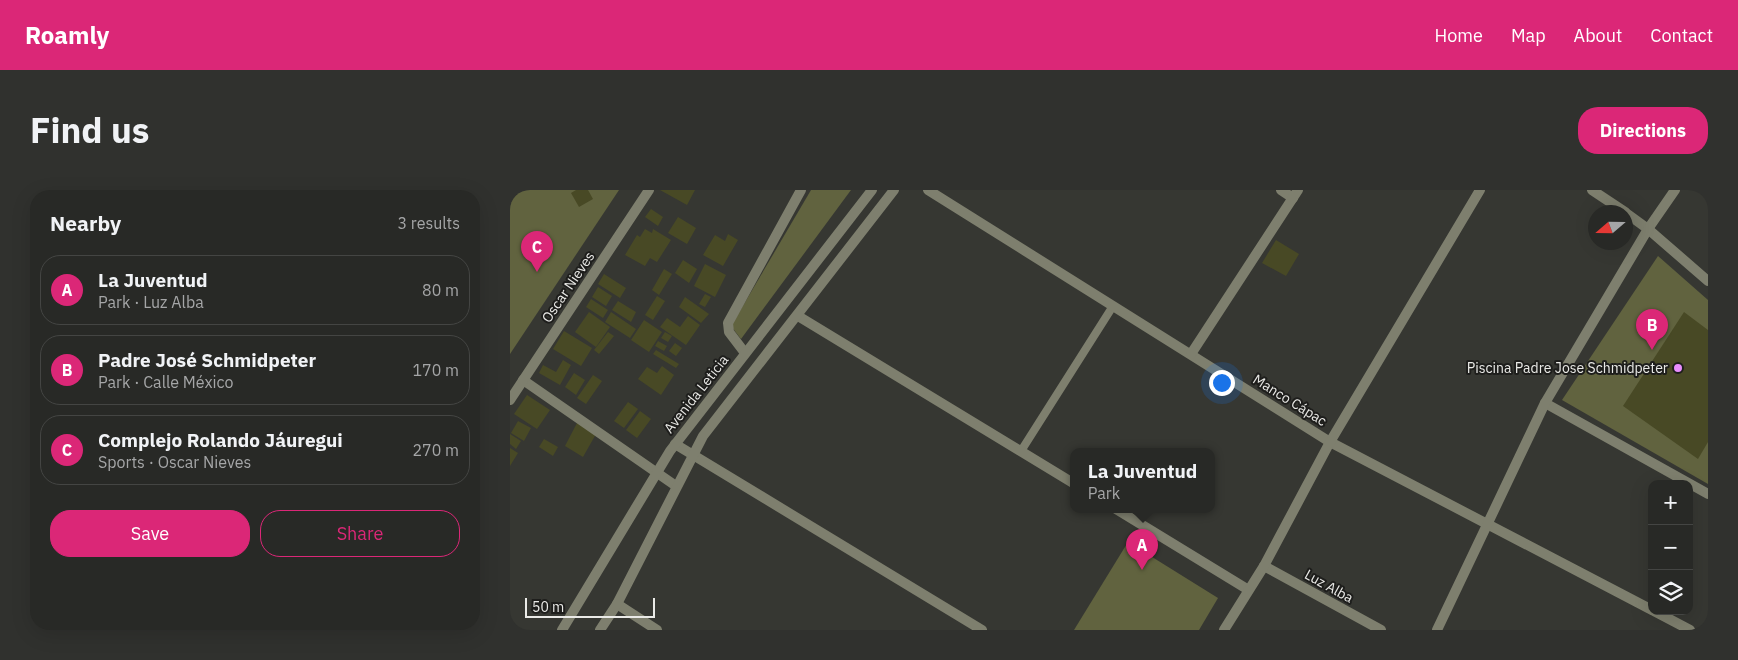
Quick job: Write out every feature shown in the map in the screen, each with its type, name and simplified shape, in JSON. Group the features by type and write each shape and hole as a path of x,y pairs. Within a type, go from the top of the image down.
{"street":[{"name":"Oscar Nieves","path":"510,400 650,190"},
{"path":"745,354 729,332 728,323 801,190"},
{"name":"Avenida Leticia","path":"562,630 656,472 675,444 872,190"},
{"path":"600,630 617,604 703,436 894,190"},
{"name":"Manco Cápac","path":"928,190 1330,442 1648,608"},
{"path":"1191,354 1296,194 1281,190"},
{"path":"1224,630 1247,589 1264,566 1330,442 1480,190"},
{"path":"1592,190 1614,205"},
{"path":"1437,630 1546,403 1648,229 1675,190"},
{"path":"1633,219 1648,229 1708,281"},
{"path":"798,316 1070,481"},
{"path":"523,380 676,486"},
{"path":"1546,403 1708,494"},
{"path":"675,444 982,630"},
{"path":"1123,513 1247,589"},
{"name":"Luz Alba","path":"1264,566 1381,630"},
{"path":"617,604 657,630"},
{"name":"Manco Cápac","path":"1661,615 1690,630"}],"lane":[{"path":"1021,451 1113,306"}],"green space":[{"path":"510,190 619,190 510,354"},
{"path":"811,190 851,190 741,339 731,326"},
{"path":"1658,256 1708,300 1708,484 1562,400"},
{"path":"1128,542 1218,598 1199,630 1074,630"}],"building":[{"path":"576,190 588,190 593,199 579,207 571,193"},
{"path":"660,190 695,190 687,205"},
{"path":"651,209 663,217 658,226 645,217"},
{"path":"678,217 696,228 687,244 668,233"},
{"path":"645,229 652,233 653,229 671,240 657,262 650,258 645,266 625,255 637,235 640,237"},
{"path":"728,234 738,240 723,266 703,255 715,235 725,241"},
{"path":"1276,240 1299,254 1286,276 1262,263"},
{"path":"683,260 697,269 689,283 675,273"},
{"path":"705,264 726,275 715,297 694,286"},
{"path":"664,269 672,274 659,295 652,290"},
{"path":"604,274 626,288 620,298 598,284"},
{"path":"598,287 612,296 606,306 592,297"},
{"path":"705,294 711,297 705,307 699,304"},
{"path":"657,296 665,301 653,320 645,315"},
{"path":"685,297 709,314 701,323 679,307"},
{"path":"591,299 608,310 603,318 586,307"},
{"path":"618,301 636,312 631,322 612,310"},
{"path":"589,312 610,327 596,347 575,332"},
{"path":"611,312 636,329 630,338 605,322"},
{"name":"Piscina Padre Jose Schmidpeter","path":"1684,312 1708,330 1708,442 1698,459 1623,406"},
{"path":"688,316 700,325 686,345 660,327 667,318 680,327"},
{"path":"644,320 662,332 649,352 631,340"},
{"path":"564,331 592,348 581,366 553,349"},
{"path":"608,332 614,336 599,354 594,350"},
{"path":"665,332 672,336 668,342 661,338"},
{"path":"658,341 667,346 664,351 655,346"},
{"path":"675,343 682,348 676,356 669,351"},
{"path":"656,350 679,364 676,368 653,354"},
{"path":"563,360 571,365 560,385 539,373 543,365 556,372"},
{"path":"662,366 674,375 661,395 638,379 647,367 657,373"},
{"path":"574,373 585,380 576,395 565,387"},
{"path":"593,375 602,381 586,404 577,398"},
{"path":"527,395 550,410 537,429 514,414"},
{"path":"628,402 638,409 624,428 614,421"},
{"path":"640,411 651,419 637,438 626,430"},
{"path":"518,421 531,428 524,441 511,433"},
{"path":"577,423 596,434 583,457 565,446"},
{"path":"510,434 521,441 516,449 510,444"},
{"path":"544,439 558,447 553,456 539,447"},
{"path":"510,448 518,453 510,466"}],"place":[{"name":"Complejo Rolando Jáuregui","path":"537,272"},
{"name":"Padre José Schmidpeter","path":"1652,350"},
{"name":"Piscina Padre Jose Schmidpeter","path":"1678,368"},
{"name":"La Juventud","path":"1142,570"}]}
